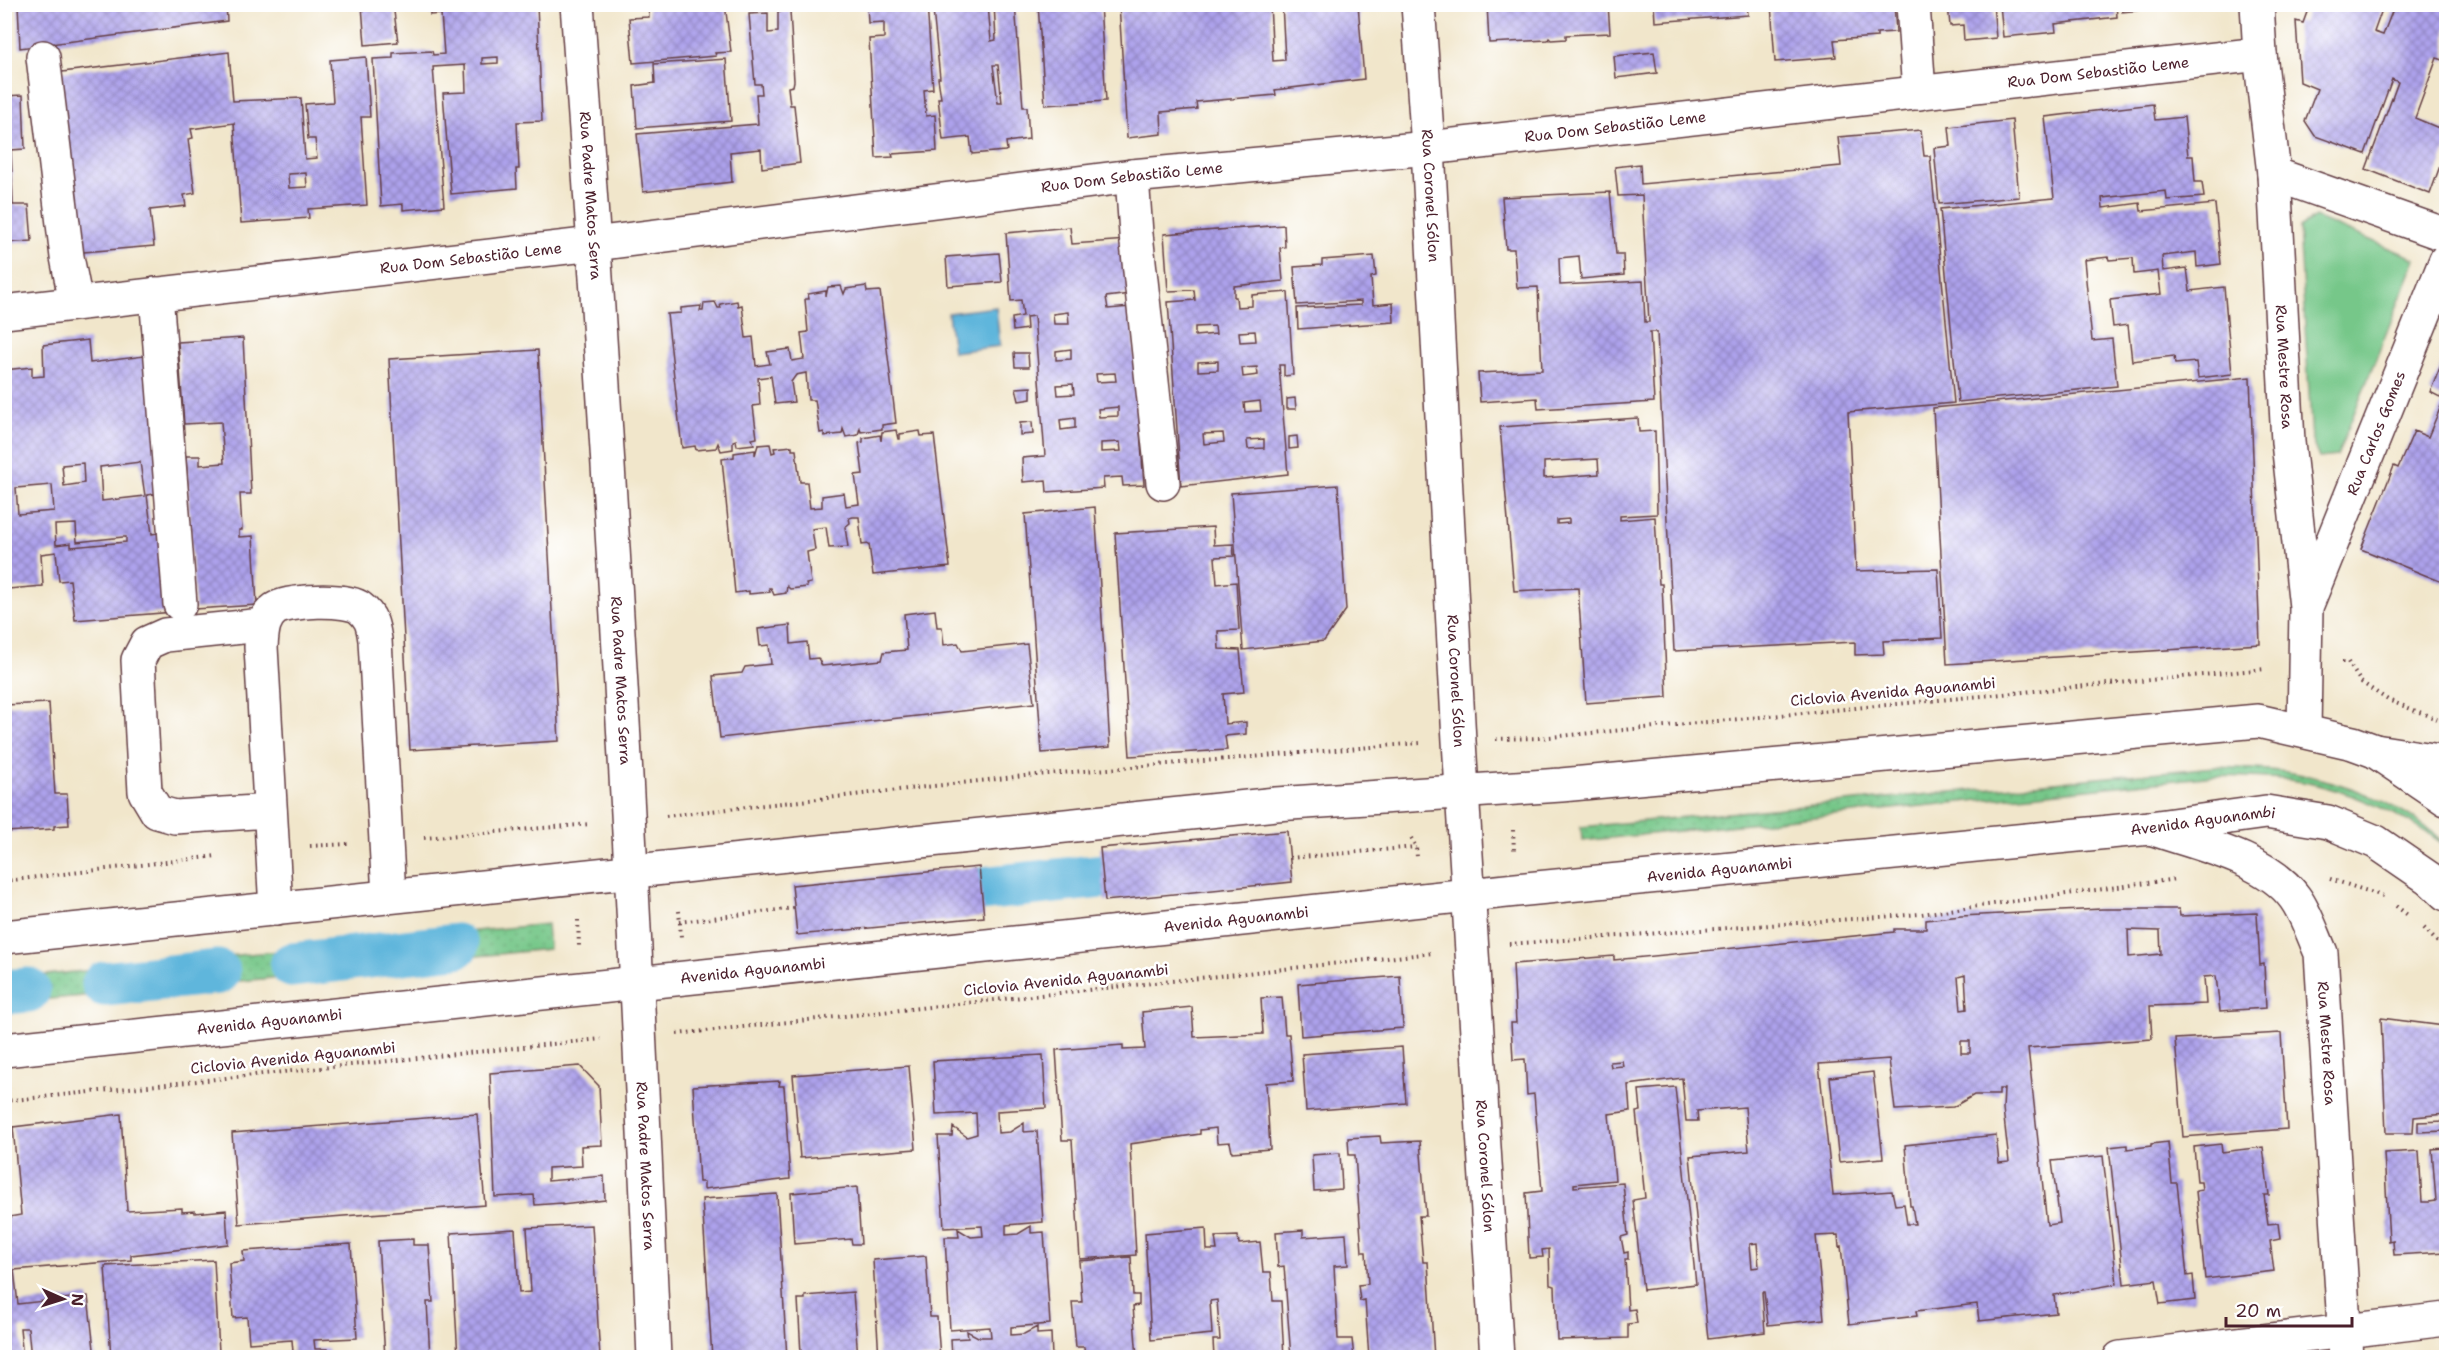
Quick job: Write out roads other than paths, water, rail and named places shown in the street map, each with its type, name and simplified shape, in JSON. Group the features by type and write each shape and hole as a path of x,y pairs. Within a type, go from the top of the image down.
{"street":[{"name":"Rua Padre Matos Serra","path":"577,4 594,244 631,871 654,1358"},
{"name":"Rua Coronel Sólon","path":"1418,4 1497,1358"},
{"path":"1913,4 1919,93"},
{"name":"Rua Mestre Rosa","path":"2257,4 2260,54 2274,174 2288,442 2306,607 2304,731"},
{"name":"Rua Dom Sebastião Leme","path":"4,312 594,244 1132,176 1428,148 2260,54"},
{"path":"43,57 68,257 76,303"},
{"path":"2274,174 2446,235"},
{"path":"1132,176 1136,234 1163,483"},
{"name":"Rua Carlos Gomes","path":"2306,607 2446,260"},
{"path":"156,294 180,604"},
{"path":"276,909 261,647 263,625 274,609 295,602 342,603 359,606 372,620 389,896"},
{"path":"263,625 165,635 147,643 138,660 145,792 157,812 175,817 270,811"},
{"path":"4,937 1276,804 1561,785 2258,720 2375,751 2446,762"},
{"path":"2375,751 2446,799"},
{"name":"Avenida Aguanambi","path":"4,1050 1469,895 2150,828 2266,812 2328,822 2376,842 2430,879 2446,894"},
{"name":"Rua Mestre Rosa","path":"2150,828 2228,854 2268,872 2295,898 2321,953 2345,1344"},
{"path":"2120,1358 2345,1344 2446,1319"}],"water":[{"path":"996,307 1000,346 953,352 948,313"}],"waterway":[{"path":"981,889 1103,876"},
{"path":"292,965 456,946"},
{"path":"104,984 218,972"},
{"path":"4,992 28,990"}]}
